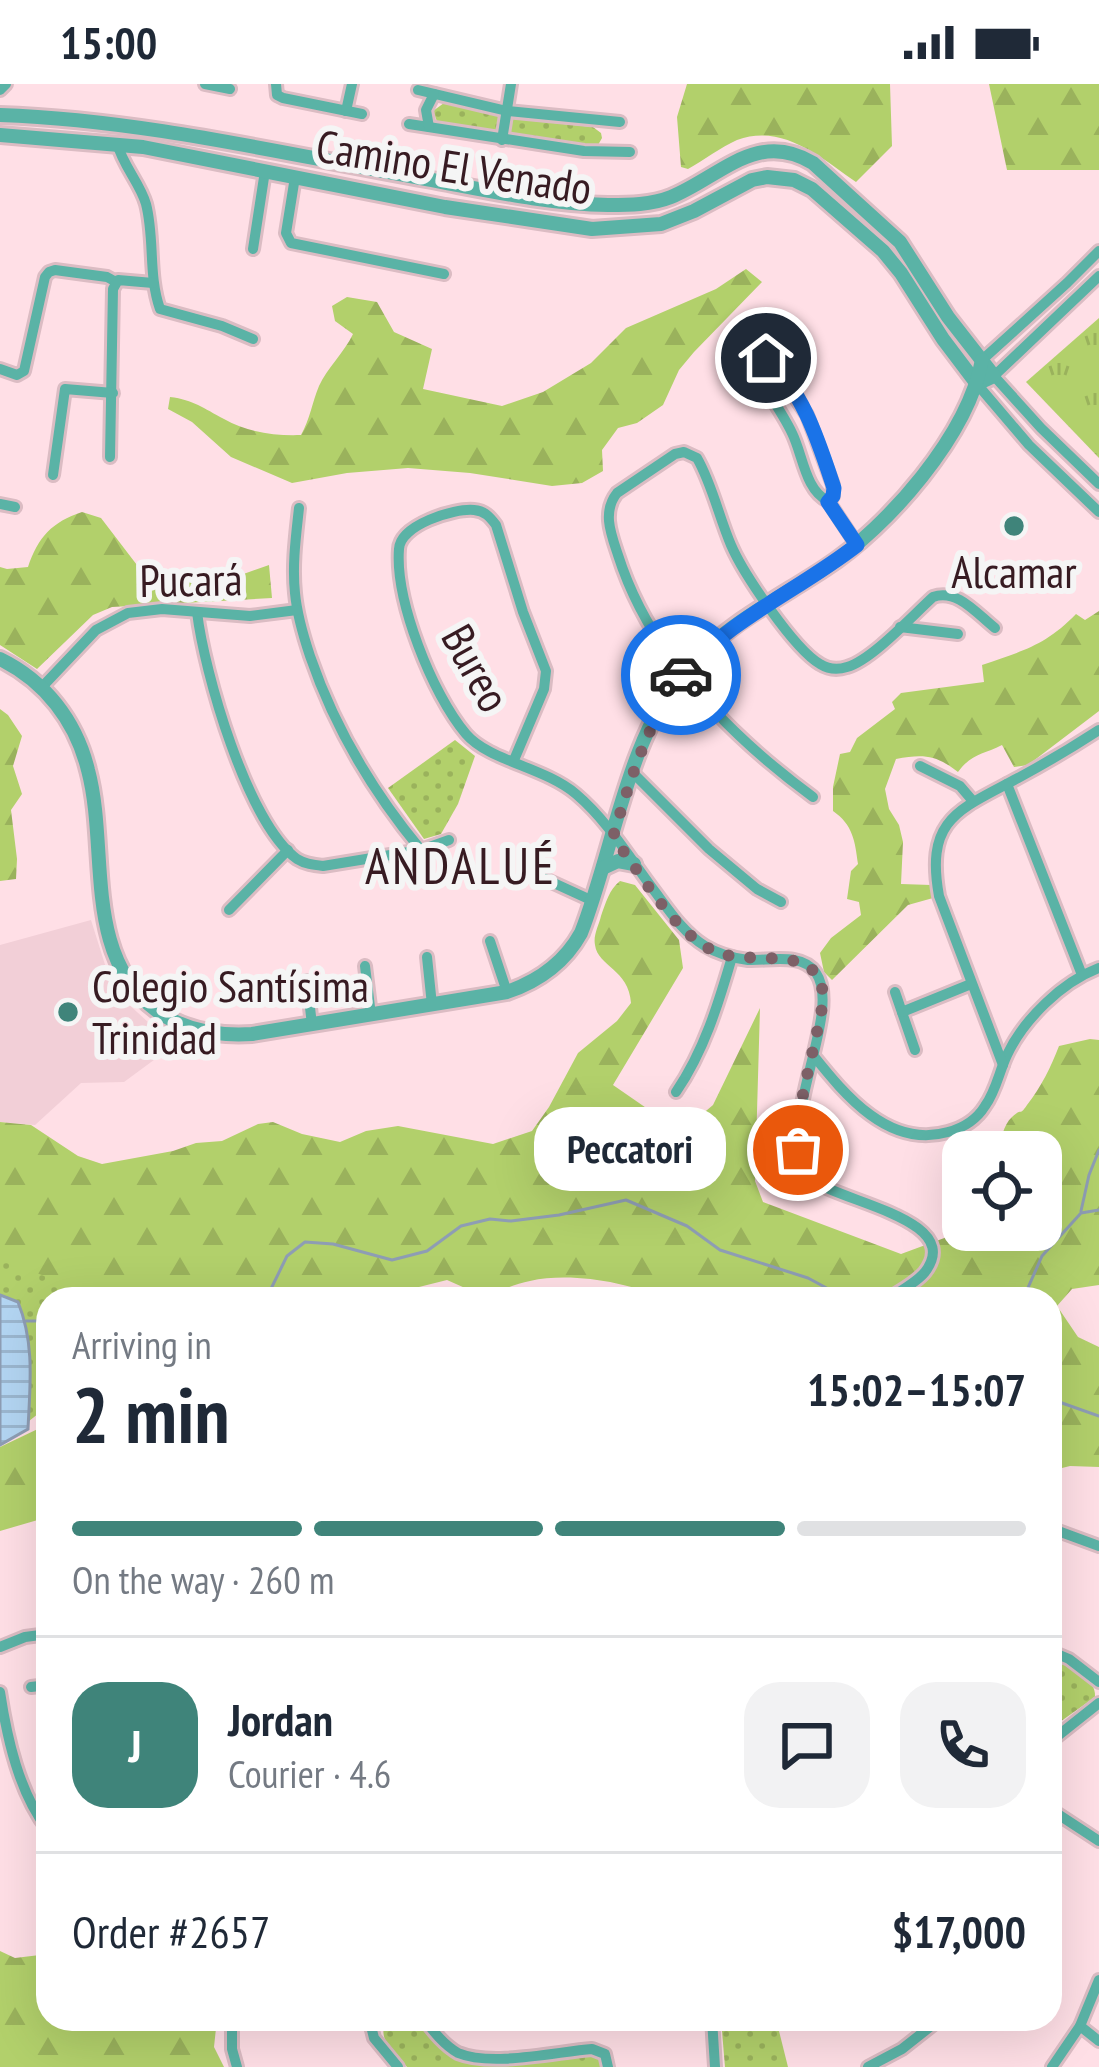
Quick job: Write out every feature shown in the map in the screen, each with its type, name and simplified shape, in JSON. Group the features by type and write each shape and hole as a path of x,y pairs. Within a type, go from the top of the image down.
{"street":[{"path":"205,84 230,89"},
{"path":"276,84 277,95 284,98 362,115"},
{"path":"346,111 352,84"},
{"path":"502,140 512,84"},
{"path":"418,90 507,111 614,122 607,152"},
{"path":"429,127 426,110 434,94"},
{"name":"Camino El Venado","path":"0,115 140,126 470,188 582,204 643,204 674,195 749,156 764,152 800,155 900,242 994,376 1099,484"},
{"path":"409,124 502,140 630,152"},
{"name":"Camino El Venado","path":"0,135 117,143 466,210 592,229 641,227 686,215 752,180 794,180 812,189 883,251 977,384 1057,474 1099,512"},
{"path":"117,143 146,203 158,306 253,339"},
{"path":"253,249 265,171"},
{"path":"296,177 286,233 291,243 444,274"},
{"path":"466,210 470,188"},
{"path":"0,659 42,687 67,720 88,770 108,926 118,961 133,988 168,1018 210,1032 252,1034 508,992 542,976 581,933 652,724 682,674 717,639 857,545 896,508 926,470 977,384 982,360 1096,259"},
{"path":"0,369 17,375 24,371 49,272 153,283"},
{"path":"977,384 994,376 1099,276"},
{"path":"110,457 116,282"},
{"path":"828,502 834,488 809,420 773,364 758,359 755,372 794,436 813,488 857,545"},
{"path":"53,475 64,389 112,393"},
{"path":"813,797 748,744 682,674 650,627 631,591 611,530 609,506 617,493 675,454 693,455 700,462 741,565 767,605 812,658 829,668 853,665 933,596 944,593 995,628"},
{"path":"0,503 16,507"},
{"path":"299,508 294,568 297,610 319,680 343,738 421,850"},
{"name":"Bureo","path":"514,760 544,689 546,671 496,524 486,514 470,510 434,519 404,534 399,549 405,600 425,665 467,735 482,748 551,776 572,791 692,937 732,957"},
{"name":"Pucará","path":"42,687 87,638 110,621 137,611 250,616 297,610"},
{"path":"197,612 209,681 236,754 255,799 301,862 323,866 421,850 449,840"},
{"path":"900,627 958,634"},
{"path":"1003,1065 942,909 935,870 937,849 942,833 972,800 1096,731 1099,746"},
{"path":"920,766 960,786 972,800"},
{"path":"633,773 694,836 757,889 781,902"},
{"path":"1006,784 1082,975"},
{"path":"229,910 288,850"},
{"path":"604,868 618,861 634,864"},
{"path":"545,879 593,901"},
{"path":"490,941 508,992"},
{"path":"427,957 432,1005"},
{"path":"676,1092 710,1027 732,957 790,959 814,970 823,997 797,1143 804,1170 828,1191 909,1221 929,1240 931,1255 924,1274 905,1287"},
{"path":"365,966 371,1015"},
{"path":"812,1055 877,1120 899,1131 945,1133 973,1120 987,1104 1028,1023 1082,975 1099,968"},
{"path":"307,981 311,1025"},
{"path":"902,1012 971,984"},
{"path":"895,992 915,1050"},
{"path":"1062,1532 1099,1546"},
{"path":"0,1647 36,1636"},
{"path":"1062,1656 1099,1682"},
{"path":"32,1687 36,1686"},
{"path":"0,1692 23,1784 36,1812"},
{"path":"1062,1732 1099,1702"},
{"path":"1062,1817 1099,1841"},
{"path":"1052,2067 1080,2026 1099,1980"},
{"path":"1080,2026 1099,2041"},
{"path":"232,2031 237,2067"},
{"path":"372,2031 398,2067"},
{"path":"435,2031 458,2053 480,2061 592,2049 605,2054 608,2067"},
{"path":"713,2031 715,2067"},
{"path":"868,2067 925,2031"}],"shaded area":[{"name":"Colegio Santísima Trinidad","path":"91,920 107,971 126,1002 160,1033 181,1040 124,1082 81,1083 35,1125 0,1122 0,945"}],"green space":[{"path":"687,84 890,84 892,146 856,182 801,146 770,136 737,140 688,169 681,167 677,117"},
{"path":"989,84 1099,84 1099,170 1007,170"},
{"path":"444,103 593,127 602,138 592,146 442,125 433,111"},
{"path":"746,269 762,282 679,370 663,405 637,423 618,428 602,450 603,471 582,483 552,486 408,468 292,483 231,457 192,422 168,409 170,397 178,398 251,430 301,435 322,379 353,334 335,321 332,306 347,297 377,302 394,332 432,349 423,389 502,406 543,392 591,363 626,328 716,289"},
{"path":"1099,318 1099,458 1026,382"},
{"path":"82,512 101,518 140,569 177,580 224,581 269,565 272,598 112,607 93,615 37,669 0,645 0,567 28,567 48,532"},
{"path":"1099,611 1099,711 1028,765 1014,767 1002,745 973,758 958,772 929,757 896,759 885,789 903,842 901,884 931,885 933,898 908,905 832,980 824,972 820,953 861,915 859,902 847,899 851,871 858,864 854,841 833,811 840,754 850,752 857,738 895,709 892,702 901,693 984,682 982,665 1043,641 1076,614 1085,620"},
{"path":"0,709 22,736 13,766 22,794 11,810 16,879 0,881"},
{"path":"455,740 475,756 441,834 424,839 388,788"},
{"path":"620,881 635,885 679,940 683,968 613,1085 681,1132 713,1105 760,1008 755,1181 763,1202 901,1254 942,1239 942,1251 1062,1251 1062,1131 1004,1131 1037,1091 1059,1046 1099,1040 1099,1285 1072,1289 1062,1300 1062,1287 630,1287 581,1278 546,1278 509,1287 463,1287 447,1280 419,1287 36,1287 36,1298 0,1295 0,1122 31,1125 78,1156 102,1164 222,1141 273,1122 340,1142 366,1131 398,1126 493,1144 532,1131 578,1053 631,1003 625,983 597,952 596,930 606,901"},
{"path":"0,1259 73,1287 36,1287 36,1416 0,1444"},
{"path":"1062,1313 1078,1337 1099,1347 1099,1467 1062,1468"},
{"path":"36,1430 36,1520 0,1531 0,1447"},
{"path":"1062,1664 1086,1678 1095,1697 1062,1720"},
{"path":"0,1951 15,1958 36,1955 36,2031 216,2031 214,2047 224,2067 0,2067"},
{"path":"427,2031 451,2050 489,2059 592,2055 601,2067 407,2067 383,2032"},
{"path":"722,2031 779,2031 788,2067 725,2067"}],"water":[{"path":"0,1295 18,1302 27,1333 30,1381 28,1429 0,1445"}],"waterway":[{"path":"1081,1211 1099,1150"},
{"path":"272,1287 287,1256 305,1242 333,1244 392,1260 427,1251 461,1226 490,1219 559,1215 626,1200 687,1226 720,1250 825,1287"},
{"path":"1028,1287 1042,1256 1081,1213 1099,1210"},
{"path":"26,1321 36,1321"},
{"path":"1062,1403 1099,1416"}],"way so far":[{"path":"681,675 644,742 613,837 671,914 700,943 732,957 798,961 819,978 822,1005 798,1150"}],"place":[{"name":"Alcamar","path":"1014,526"},
{"name":"Colegio Santísima Trinidad","path":"68,1012"},
{"name":"Peccatori","path":"798,1150"}],"district":[{"name":"ANDALUÉ","path":"461,866"}],"route":[{"path":"681,675 733,628 857,545 828,502 834,488 809,420 766,358"}]}
